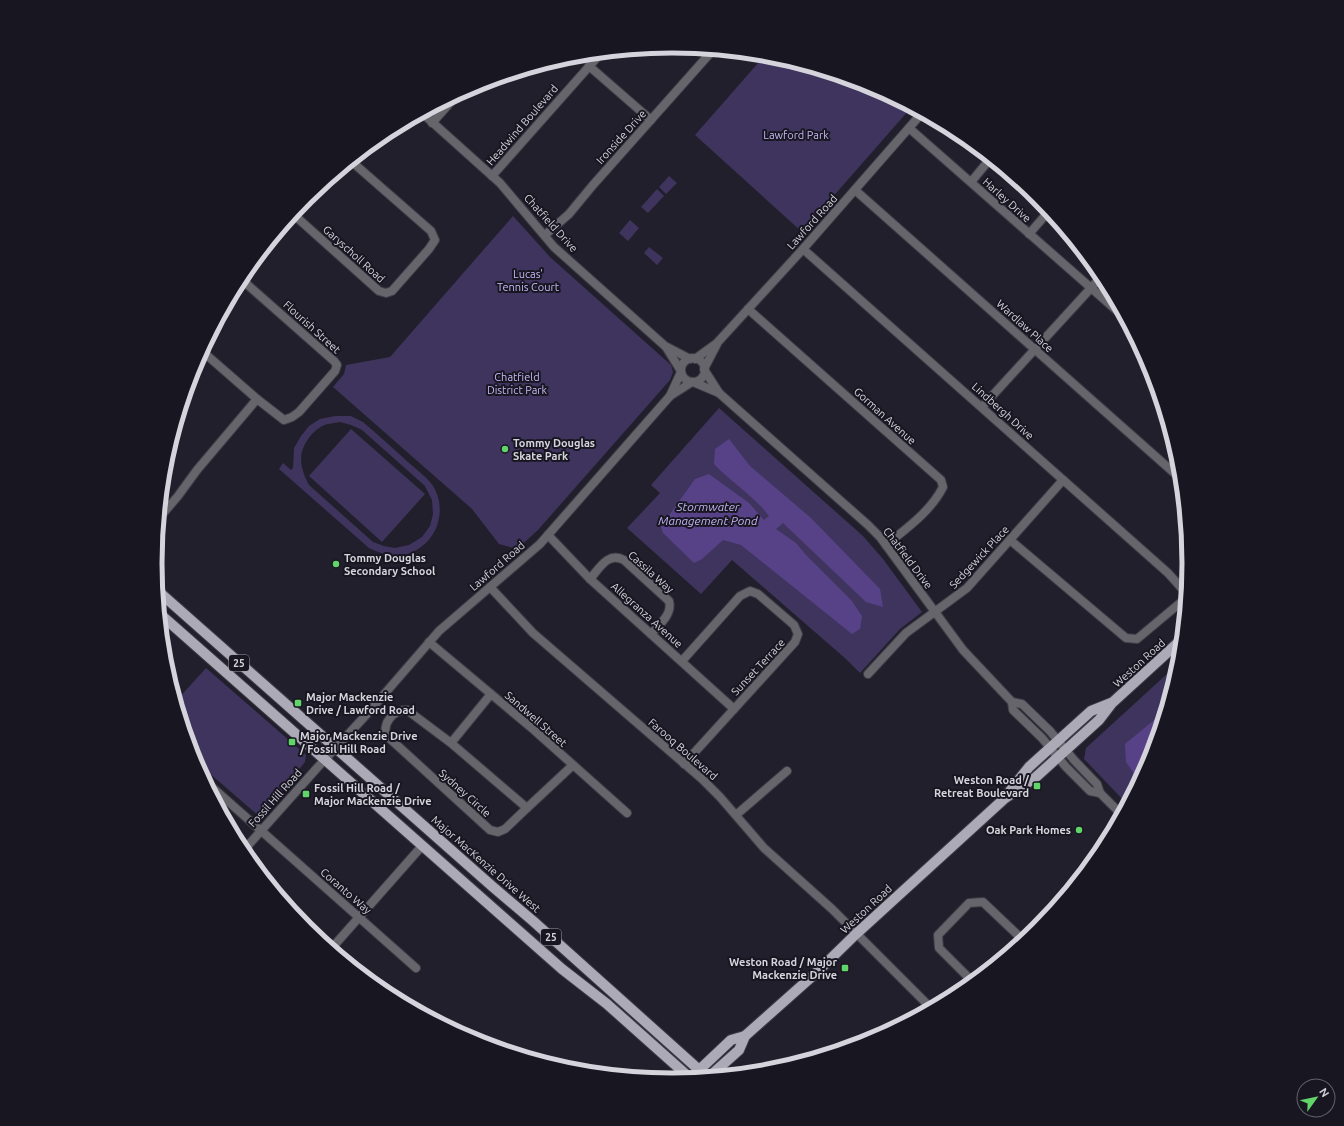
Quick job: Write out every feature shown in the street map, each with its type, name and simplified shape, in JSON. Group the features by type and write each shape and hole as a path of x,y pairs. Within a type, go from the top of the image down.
{"main road":[{"name":"Major MacKenzie Drive West","path":"163,595 539,926 702,1072"},
{"name":"25","path":"165,618 562,969 606,1004 684,1073"},
{"name":"Weston Road","path":"715,1071 738,1050 745,1036 1004,799 1036,777 1099,720 1112,703 1175,645"},
{"name":"Weston Road","path":"1004,799 1029,767 1091,711 1112,703"},
{"name":"Weston Road","path":"704,1072 731,1040 745,1036"}],"street":[{"name":"Ironside Drive","path":"545,235 569,214 709,54"},
{"name":"Headwind Boulevard","path":"492,176 595,59"},
{"path":"589,66 651,120"},
{"path":"432,122 446,106"},
{"name":"Chatfield Drive","path":"426,116 492,176 554,246 666,346 692,359"},
{"name":"Lawford Road","path":"704,370 717,344 803,249 919,117"},
{"name":"Harley Drive","path":"909,128 1114,308"},
{"path":"971,182 987,162"},
{"name":"Garyscholl Road","path":"297,218 379,291 386,293 392,291 429,249 435,240 431,231 355,164"},
{"name":"Wardlaw Place","path":"855,190 1174,472"},
{"path":"1028,234 1045,216"},
{"name":"Lindbergh Drive","path":"803,249 1168,573 1181,588"},
{"path":"982,407 1097,281"},
{"name":"Flourish Street","path":"207,355 257,399 284,420 299,412 333,375 337,365 331,358 246,283"},
{"name":"Gorman Avenue","path":"748,309 941,480 943,487 940,493 923,514 886,544"},
{"name":"Lawford Road","path":"692,359 717,344"},
{"name":"Chatfield Drive","path":"666,346 681,371"},
{"path":"692,359 701,362 704,370 701,378 693,382 684,379 681,371 683,364 692,359"},
{"name":"Chatfield Drive","path":"704,370 719,393 868,525 886,544 975,664 1012,702 1022,704 1050,731 1058,741 1062,753"},
{"name":"Lawford Road","path":"670,396 681,371"},
{"name":"Chatfield Drive","path":"693,382 719,393"},
{"name":"Lawford Road","path":"336,748 448,622 548,535 670,396 693,382"},
{"path":"165,512 197,470 257,399"},
{"name":"Sedgewick Place","path":"868,674 906,633 936,613 967,588 1063,480"},
{"name":"Allegranza Avenue","path":"548,535 590,579 734,709"},
{"path":"1010,540 1126,638 1137,638 1180,603"},
{"name":"Cassila Way","path":"590,579 606,561 612,557 620,558 634,569 666,598 670,605 668,613 651,634"},
{"name":"Farooq Boulevard","path":"490,587 533,633 720,797 764,848 832,909 928,1005"},
{"name":"Sunset Terrace","path":"682,661 740,596 745,593 750,592 758,594 794,625 798,634 796,642 684,764"},
{"name":"Sandwell Street","path":"429,642 534,730 627,813"},
{"path":"451,743 490,694"},
{"name":"Chatfield Drive","path":"1012,702 1013,710 1050,748 1062,753"},
{"name":"Sydney Circle","path":"406,710 451,743 527,808 505,829 498,832 490,830 387,736 385,727 395,713 406,710"},
{"name":"Fossil Hill Road","path":"248,846 336,748"},
{"path":"1062,753 1090,791 1100,793 1118,811"},
{"path":"527,808 573,765"},
{"path":"736,815 787,771"},
{"name":"Coranto Way","path":"216,791 416,968"},
{"path":"335,945 422,846"},
{"path":"968,978 939,948 938,935 969,903 983,902 1020,936"}],"green space":[{"name":"Lawford Park","path":"760,61 804,70 836,80 867,92 908,111 802,232 695,135"},
{"path":"669,176 677,183 666,194 659,187"},
{"path":"657,189 664,196 648,213 641,207"},
{"name":"Chatfield District Park","path":"513,216 550,257 671,365 673,372 670,380 538,530 517,549 499,544 472,509 333,387 344,374 346,365 390,357"},
{"path":"630,220 639,228 628,241 619,233"},
{"path":"649,247 663,258 657,265 644,253"},
{"path":"719,408 863,536 883,559 922,612 900,629 860,673 846,659 732,560 701,594 627,528 660,493 651,485"},
{"path":"335,416 351,416 363,422 423,474 430,482 438,498 440,507 439,516 434,533 421,547 408,554 395,556 369,548 279,469 283,463 291,470 293,468 294,448 309,426 320,419","holes":["340,422 362,430 425,486 432,500 433,514 430,526 422,537 409,545 395,548 373,542 309,485 303,471 301,459 307,440 315,431 326,425"]},
{"path":"351,429 425,494 382,542 309,476"},
{"path":"206,668 306,755 305,762 260,817 207,771 189,727 180,697"},
{"path":"1170,671 1165,695 1155,727 1143,758 1123,800 1084,759 1086,748"}],"water":[{"name":"Stormwater Management Pond","path":"729,439 750,466 811,518 880,589 883,607 866,602 783,523 776,529 796,543 852,601 862,616 860,629 852,634 741,545 723,540 702,559 694,563 663,533 659,521 667,518 695,479 709,474 749,503 764,520 769,516 757,502 714,464 715,449"},
{"path":"1158,717 1135,775 1126,762 1125,744"}],"place":[{"name":"Tommy Douglas Skate Park","path":"505,449"},
{"name":"Tommy Douglas Secondary School","path":"336,564"},
{"name":"Major Mackenzie Drive / Lawford Road","path":"298,703"},
{"name":"Major Mackenzie Drive / Fossil Hill Road","path":"292,742"},
{"name":"Weston Road / Retreat Boulevard","path":"1037,786"},
{"name":"Fossil Hill Road / Major Mackenzie Drive","path":"306,794"},
{"name":"Oak Park Homes","path":"1079,830"},
{"name":"Weston Road / Major Mackenzie Drive","path":"845,968"}],"park label":[{"name":"Lucas' Tennis Court","path":"528,280"}]}
